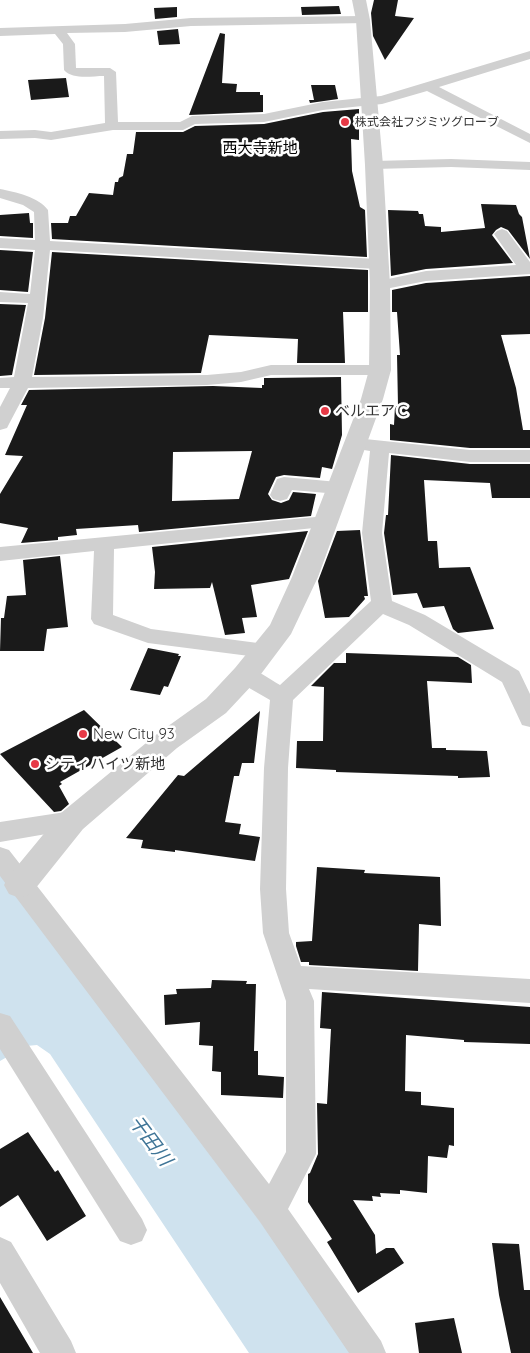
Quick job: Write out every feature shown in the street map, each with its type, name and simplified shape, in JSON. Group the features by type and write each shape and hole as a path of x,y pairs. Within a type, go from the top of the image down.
{"street":[{"path":"0,32 125,28 361,10 374,165 378,274 380,370 372,398 326,522 282,628 245,675 216,706 167,742 72,821 20,885"},
{"path":"58,29 69,44 70,70 79,73 110,72 110,121 113,126"},
{"path":"0,135 35,134 51,136 113,126 184,126 192,120 264,118 323,106 369,102 530,55"},
{"path":"428,86 530,139"},
{"path":"374,165 451,163 530,166"},
{"path":"0,193 28,202 41,210 43,246 37,299 22,383 0,424"},
{"path":"502,234 529,270"},
{"path":"0,243 378,274 426,276 529,270"},
{"path":"0,298 37,299"},
{"path":"0,383 207,380 242,377 271,370 380,370"},
{"path":"355,444 470,456 530,456"},
{"path":"380,447 372,533 382,605"},
{"path":"280,495 284,484 338,488"},
{"path":"0,554 326,522"},
{"path":"104,544 102,619 148,636 265,650"},
{"path":"270,1211 301,1154 300,1001 276,933 273,889 276,768 282,697 337,643 378,606 382,605 417,620 511,677 530,720"},
{"path":"245,675 282,697"},
{"path":"0,832 72,821"},
{"path":"0,857 270,1211 369,1353"},
{"path":"293,979 306,978 530,991"},
{"path":"0,1025 131,1230"},
{"path":"0,1253 59,1353"}],"water":[{"name":"干田川","path":"0,871 358,1353 249,1353 50,1054 37,1045 26,1046 0,1061"}],"building":[{"path":"374,0 398,0 395,16 414,18 385,60 373,36 371,13"},
{"path":"339,6 341,14 302,15 301,7"},
{"path":"177,7 177,17 155,19 154,8"},
{"path":"178,29 180,44 159,45 157,31"},
{"path":"220,33 225,34 222,83 237,84 236,92 260,92 260,95 263,95 263,112 189,115"},
{"path":"66,78 69,97 31,100 28,80"},
{"path":"311,85 335,85 338,99 310,103 309,100 314,100"},
{"path":"359,109 359,140 351,139 352,171 360,207 365,210 367,257 52,239 51,223 68,223 70,216 76,216 89,193 113,195 115,182 118,182 119,178 123,176 127,154 133,154 136,132 183,132 195,126 264,124 323,112"},
{"path":"481,204 516,205 522,217 530,259 508,230 501,227 492,235 513,263 426,269 391,276 388,210 418,211 419,214 423,214 425,226 441,227 441,232 485,228"},
{"path":"29,213 30,223 33,223 33,238 0,236 0,215"},
{"path":"0,250 33,252 28,292 0,290"},
{"path":"52,252 368,270 368,312 343,312 345,363 297,363 298,339 209,335 201,373 34,375 45,318"},
{"path":"530,276 530,334 501,335 516,388 523,430 530,430 530,448 470,448 390,440 390,424 394,425 395,406 398,406 397,355 400,355 397,312 392,312 392,290 426,283"},
{"path":"0,304 26,305 12,375 0,376"},
{"path":"341,377 342,435 332,469 322,467 320,478 284,475 276,477 268,494 272,500 281,503 289,500 293,492 316,494 311,516 139,532 138,525 76,529 77,535 58,537 58,540 21,543 28,528 0,523 0,494 23,456 5,455 27,405 21,405 29,390 213,386 262,388 264,378","holes":["252,451 239,499 172,501 173,452"]},
{"path":"391,455 470,464 530,464 530,498 492,498 490,483 424,480 428,541 437,541 439,568 470,567 494,629 458,633 453,629 444,606 423,608 417,593 393,595 384,533 386,515 388,515"},
{"path":"360,530 368,596 364,596 365,599 349,617 325,618 318,581 337,531"},
{"path":"308,531 289,579 251,585 257,617 242,618 245,633 225,635 212,582 210,588 154,589 155,572 152,547"},
{"path":"60,556 68,627 47,629 44,651 0,651 1,618 4,618 7,596 26,595 23,560"},
{"path":"148,648 181,656 168,687 164,686 160,695 130,690"},
{"path":"346,653 458,657 471,665 472,683 427,681 432,748 487,751 490,777 458,778 458,776 336,772 336,770 296,768 297,741 323,741 324,687 311,686 334,663 346,663"},
{"path":"84,710 122,747 60,782 62,784 59,786 69,804 61,811 54,812 0,754"},
{"path":"260,711 254,763 242,763 239,776 234,776 225,822 241,824 239,834 260,837 255,861 175,850 175,852 141,848 143,840 126,838 178,775 184,776"},
{"path":"317,867 365,870 364,873 440,877 441,926 419,924 418,971 309,965 309,962 301,962 296,942 312,941"},
{"path":"212,980 247,981 246,984 256,984 254,1051 258,1051 258,1075 284,1077 283,1098 221,1095 221,1072 212,1071 213,1046 199,1045 200,1022 165,1025 164,995 177,994 176,989 211,988"},
{"path":"322,992 530,1007 530,1044 464,1042 464,1040 406,1035 405,1091 421,1092 421,1105 454,1108 454,1146 449,1145 447,1158 428,1156 427,1193 400,1190 400,1194 380,1193 381,1197 372,1196 373,1201 353,1200 375,1235 376,1254 386,1248 394,1248 404,1263 358,1293 327,1242 332,1239 308,1202 308,1174 318,1154 317,1103 327,1104 331,1029 320,1028"},
{"path":"28,1132 55,1172 58,1170 86,1216 47,1241 18,1195 0,1207 0,1149"},
{"path":"492,1243 519,1244 524,1290 530,1290 530,1353 511,1353 499,1295"},
{"path":"0,1297 33,1353 0,1353"},
{"path":"454,1318 462,1353 419,1353 415,1323"}],"place":[{"name":"株式会社フジミツグローブ","path":"345,122"},
{"name":"ベルエアＣ","path":"325,411"},
{"name":"New City 93","path":"83,734"},
{"name":"シティハイツ新地","path":"35,764"}],"district":[{"name":"西大寺新地","path":"260,148"}]}
